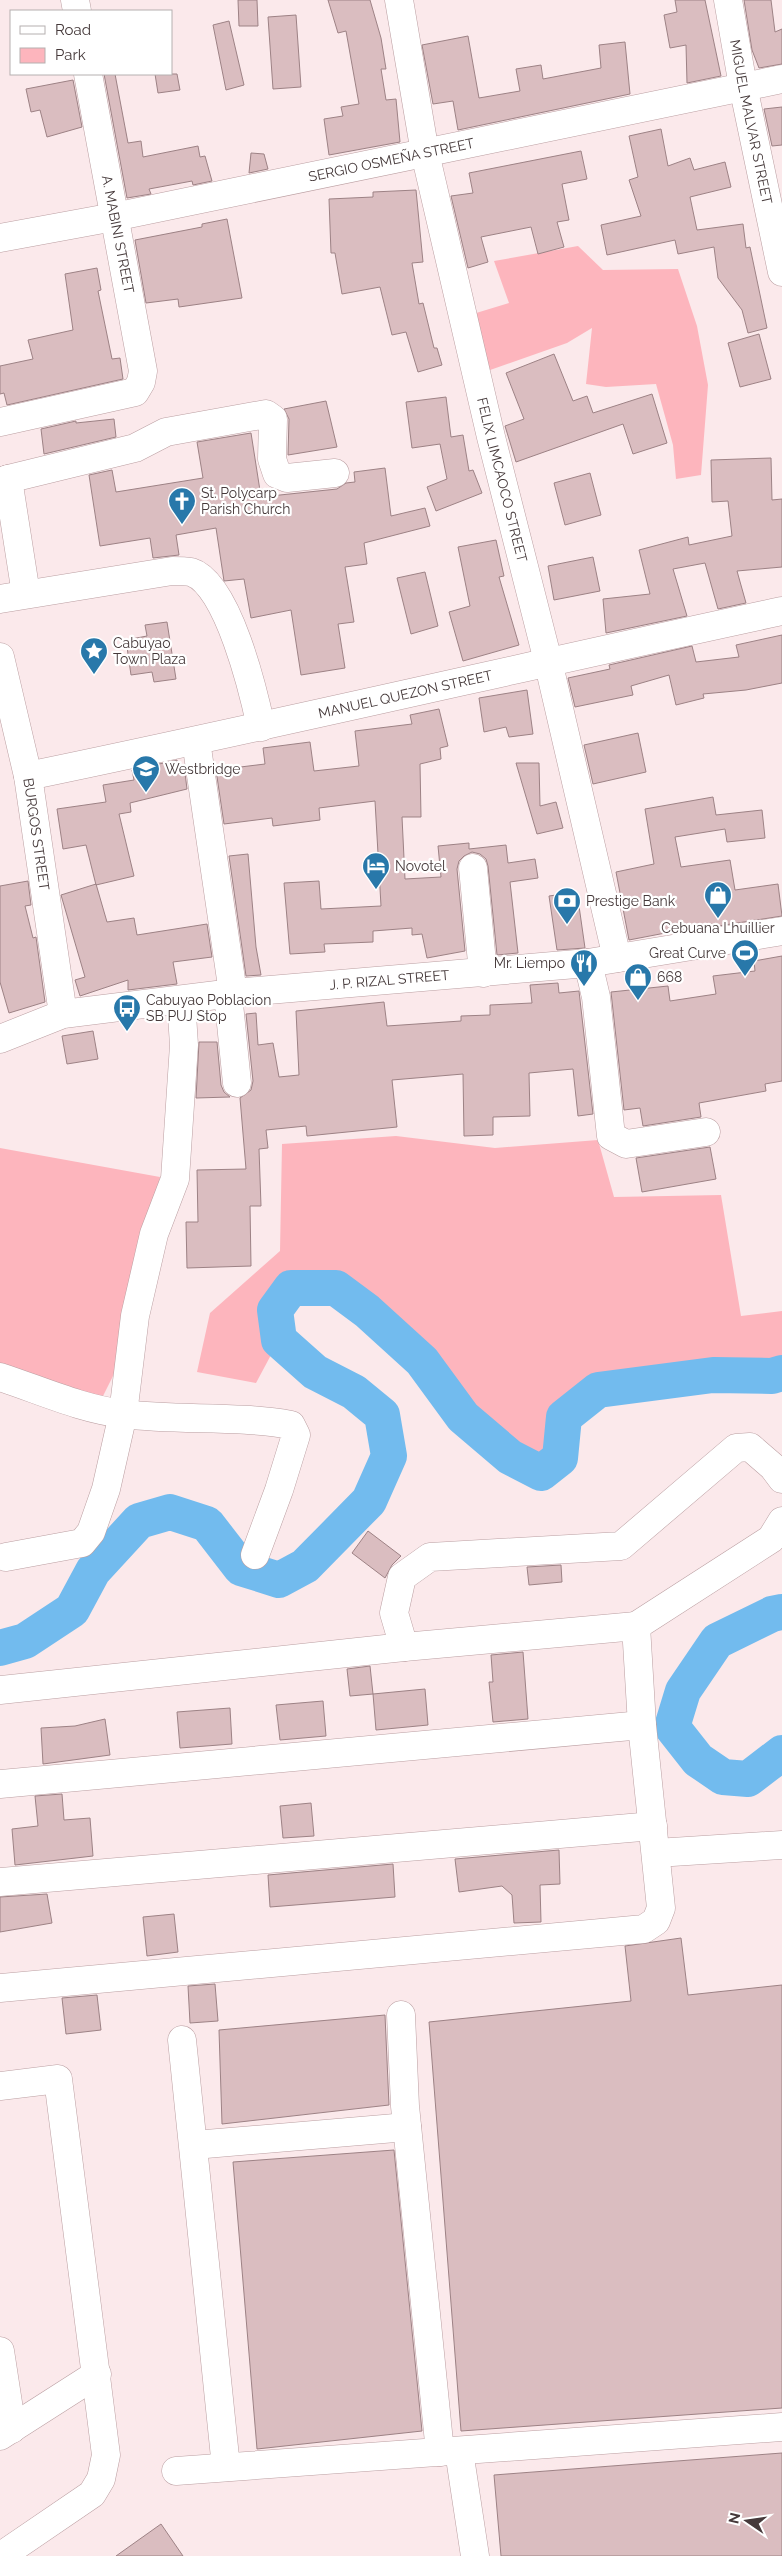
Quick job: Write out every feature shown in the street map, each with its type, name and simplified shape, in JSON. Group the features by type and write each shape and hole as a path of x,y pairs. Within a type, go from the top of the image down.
{"street":[{"name":"FELIX LIMCAOCO STREET","path":"399,0 425,154 491,437 548,661 617,958"},
{"name":"MIGUEL MALVAR STREET","path":"728,0 743,86 782,272"},
{"name":"A. MABINI STREET","path":"0,422 135,392 141,382 143,371 88,75"},
{"name":"SERGIO OSMEÑA STREET","path":"0,238 114,217 425,154 782,79"},
{"path":"261,727 252,681 237,639 208,586 192,572 172,571 13,596 4,480 136,448 166,432 266,414 273,419 272,459 276,474 287,478 335,473"},
{"name":"MANUEL QUEZON STREET","path":"28,776 261,727 548,661 782,612"},
{"name":"BURGOS STREET","path":"0,657 28,776 63,1014"},
{"path":"196,741 231,994 237,1083"},
{"path":"473,868 483,973"},
{"name":"J. P. RIZAL STREET","path":"0,1039 63,1014 231,994 588,963 782,931"},
{"path":"588,963 596,997 611,1136 626,1144 706,1132"},
{"path":"6,1557 82,1542 91,1532 106,1489 123,1414 135,1316 154,1234 175,1179 184,1045 182,1000"},
{"path":"0,1377 82,1405 123,1414 291,1425 296,1435 279,1490 255,1555"},
{"path":"404,1647 394,1613 402,1578 430,1557 621,1546 736,1448 750,1447 773,1467 782,1479"},
{"path":"0,1690 404,1647 636,1626 771,1539 782,1521"},
{"path":"0,1988 644,1929 656,1921 661,1908 642,1725 636,1626"},
{"path":"0,1784 642,1725"},
{"path":"0,1882 653,1826"},
{"path":"656,1853 782,1845"},
{"path":"401,2014 407,2127 450,2451 475,2556"},
{"path":"182,2040 226,2467"},
{"path":"0,2086 58,2079 106,2455 102,2479 92,2494 1,2556"},
{"path":"194,2145 407,2127"},
{"path":"0,2351 6,2433 97,2374"},
{"path":"176,2471 782,2427"}],"green space":[{"path":"578,246 603,270 678,269 697,326 708,385 701,475 676,479 673,445 656,384 606,387 586,384 592,328 567,343 473,376 463,317 509,303 494,261"},
{"path":"396,1136 495,1148 598,1140 614,1197 721,1195 741,1316 782,1311 782,1373 772,1376 713,1375 598,1390 564,1417 560,1458 541,1473 510,1457 463,1417 422,1361 367,1311 336,1288 291,1288 275,1310 279,1340 256,1383 197,1372 210,1313 280,1251 282,1144"},
{"path":"0,1148 160,1177 150,1234 122,1358 100,1402 0,1371"}],"building":[{"path":"238,0 257,0 258,26 239,26"},
{"path":"328,0 370,0 381,38 386,69 381,69 386,100 396,99 400,142 329,155 324,119 343,116 341,107 359,104 346,31 338,33"},
{"path":"675,0 705,0 721,76 687,83 686,45 670,48 664,15 677,12"},
{"path":"744,0 771,0 775,32 782,29 782,64 759,68 752,50"},
{"path":"296,15 301,87 273,89 268,17"},
{"path":"229,21 244,85 226,90 213,25"},
{"path":"468,36 479,98 520,91 516,69 541,65 543,79 601,68 599,45 625,42 630,94 458,130 453,101 433,104 422,45"},
{"path":"177,74 180,90 158,93 155,75"},
{"path":"104,75 115,75 128,143 141,141 143,157 198,146 200,157 205,156 212,181 193,185 192,181 149,189 151,194 127,198"},
{"path":"73,80 82,127 47,137 40,110 31,112 26,89"},
{"path":"782,107 782,145 772,146 764,109"},
{"path":"661,129 668,166 690,158 694,170 725,162 731,187 690,197 697,230 743,224 746,248 750,247 767,328 748,333 742,310 718,278 714,247 678,254 675,240 607,255 601,225 641,216 629,180 638,177 629,136"},
{"path":"581,151 587,179 562,184 569,220 557,222 564,247 538,254 531,227 481,237 488,262 468,268 451,196 473,193 469,173"},
{"path":"251,153 264,154 268,169 249,173"},
{"path":"416,190 423,262 412,263 419,304 423,303 434,348 437,348 442,365 418,372 406,332 392,335 380,287 342,294 335,253 331,253 329,199 373,197 373,192"},
{"path":"227,219 242,298 179,307 178,299 146,303 135,240 202,227 202,224"},
{"path":"97,268 101,290 98,291 112,359 120,358 123,379 7,405 4,393 0,394 0,366 33,359 28,340 73,330 65,274"},
{"path":"759,334 771,379 740,387 728,343"},
{"path":"554,354 573,401 587,396 593,413 652,394 667,443 633,454 623,424 516,462 505,426 524,419 506,373"},
{"path":"446,397 451,437 463,435 469,471 473,470 482,493 436,511 427,487 447,479 440,444 412,448 406,402"},
{"path":"326,401 337,447 288,455 289,419 284,409"},
{"path":"114,419 116,437 44,454 41,429 76,421 76,423"},
{"path":"251,433 261,497 337,489 346,483 355,482 354,472 385,468 391,516 425,508 430,526 364,543 367,564 345,567 354,622 338,624 345,668 301,675 291,610 251,618 244,579 224,581 216,528 176,535 179,555 153,558 150,538 100,546 89,475 112,470 116,492 203,478 197,442"},
{"path":"771,458 772,500 782,499 782,567 737,571 746,603 718,609 705,563 673,569 687,616 606,633 603,599 650,594 639,550 688,537 689,545 732,536 728,501 712,502 711,460"},
{"path":"590,473 601,515 565,525 554,483"},
{"path":"496,540 504,576 499,577 519,645 463,661 449,612 470,606 458,547"},
{"path":"593,557 600,591 554,600 548,566"},
{"path":"425,572 438,626 411,634 397,578"},
{"path":"167,622 176,679 154,682 152,672 131,675 126,640 147,636 145,625"},
{"path":"782,635 782,683 746,690 703,694 704,698 676,705 669,675 631,686 633,695 575,707 568,678 610,669 609,665 692,646 696,662 739,657 736,645"},
{"path":"527,690 533,734 509,737 506,727 484,732 479,698"},
{"path":"439,709 448,746 440,748 441,759 420,764 421,817 402,817 405,879 441,877 438,846 469,843 469,849 506,845 508,863 535,859 538,878 510,882 518,953 497,955 488,866 486,859 480,854 472,852 459,861 457,869 465,951 427,958 422,934 412,935 412,928 373,931 373,942 324,944 325,952 290,954 284,883 319,881 321,909 381,906 375,801 319,808 320,820 273,826 272,818 224,824 216,770 265,764 263,748 310,742 314,771 359,766 355,731 412,724 410,715"},
{"path":"638,733 646,772 593,784 584,745"},
{"path":"177,760 180,774 185,773 187,789 130,803 131,812 119,814 134,876 96,885 86,845 63,849 57,809 106,802 103,785 134,780 132,770"},
{"path":"516,763 539,763 540,806 556,802 563,828 537,834"},
{"path":"713,797 716,815 762,810 765,838 727,842 725,829 675,837 681,867 730,860 735,890 778,884 782,916 712,927 712,924 629,940 616,872 654,864 645,809"},
{"path":"248,854 256,947 261,975 246,976 229,856"},
{"path":"28,881 31,905 25,906 33,938 36,937 45,1002 9,1013 0,982 0,886"},
{"path":"96,884 107,922 134,918 137,935 207,924 212,957 173,962 177,984 128,990 128,980 80,996 75,980 85,977 61,895"},
{"name":"Prestige Bank","path":"577,892 585,948 557,950 549,896"},
{"path":"782,956 782,1081 765,1084 766,1091 699,1103 701,1117 643,1126 640,1108 624,1110 611,992 668,986 670,1001 716,994 713,976 755,971 754,961"},
{"path":"558,983 559,993 579,991 593,1114 578,1116 573,1069 529,1073 530,1116 493,1117 493,1135 464,1136 463,1074 392,1080 397,1127 307,1136 306,1126 266,1130 268,1148 259,1149 261,1206 250,1206 251,1266 187,1268 186,1222 198,1222 197,1170 246,1169 240,1098 251,1090 253,1081 246,1014 256,1013 258,1045 273,1043 279,1077 299,1075 296,1011 384,1002 387,1026 461,1021 461,1016 490,1015 490,1005 532,1003 530,985"},
{"path":"93,1031 98,1059 67,1064 62,1036"},
{"path":"199,1042 217,1042 221,1085 224,1092 230,1097 196,1098"},
{"path":"710,1147 716,1179 642,1192 636,1158"},
{"path":"368,1531 401,1556 392,1565 385,1578 352,1553"},
{"path":"561,1565 562,1582 529,1585 527,1567"},
{"path":"523,1652 528,1719 493,1722 489,1682 493,1682 491,1655"},
{"path":"370,1666 373,1694 350,1696 347,1669"},
{"path":"425,1689 428,1725 376,1730 373,1694"},
{"path":"323,1701 326,1736 280,1740 276,1705"},
{"path":"230,1708 232,1744 180,1748 177,1712"},
{"path":"105,1719 110,1755 43,1764 41,1728 75,1726"},
{"path":"62,1794 64,1820 90,1818 93,1856 15,1865 12,1829 38,1826 35,1796"},
{"path":"311,1803 314,1836 283,1838 280,1806"},
{"path":"559,1850 560,1884 540,1885 541,1922 514,1923 512,1895 502,1886 459,1892 455,1859"},
{"path":"393,1864 395,1897 270,1907 268,1875"},
{"path":"47,1894 52,1923 0,1932 0,1897"},
{"path":"174,1914 178,1952 147,1956 143,1917"},
{"path":"681,1938 688,1995 782,1985 782,2408 461,2431 429,2022 631,2001 625,1946"},
{"path":"215,1984 218,2021 190,2023 188,1986"},
{"path":"97,1995 101,2030 66,2034 62,1998"},
{"path":"385,2015 389,2105 222,2124 219,2030"},
{"path":"394,2150 422,2431 257,2449 233,2162"},
{"path":"782,2453 782,2556 501,2556 494,2475"},
{"path":"161,2524 183,2556 116,2556"}],"waterway":[{"path":"0,1648 25,1641 72,1610 93,1571 139,1521 170,1512 207,1524 241,1568 279,1580 305,1566 369,1501 389,1456 382,1415 354,1392 315,1372 279,1340 275,1310 291,1288 336,1288 367,1311 422,1361 463,1417 510,1457 541,1473 560,1458 564,1417 598,1390 713,1375 772,1376 782,1373"},
{"path":"782,1612 772,1614 717,1641 683,1691 672,1727 698,1760 723,1777 748,1779 782,1753"}],"place":[{"name":"St. Polycarp Parish Church","path":"182,525"},
{"name":"Cabuyao Town Plaza","path":"94,675"},
{"name":"Westbridge","path":"146,793"},
{"name":"Novotel","path":"376,890"},
{"name":"Cebuana Lhuillier","path":"718,919"},
{"name":"Prestige Bank","path":"567,925"},
{"name":"Great Curve","path":"745,977"},
{"name":"Mr. Liempo","path":"584,987"},
{"name":"668","path":"638,1001"},
{"name":"Cabuyao Poblacion SB PUJ Stop","path":"127,1032"}]}
